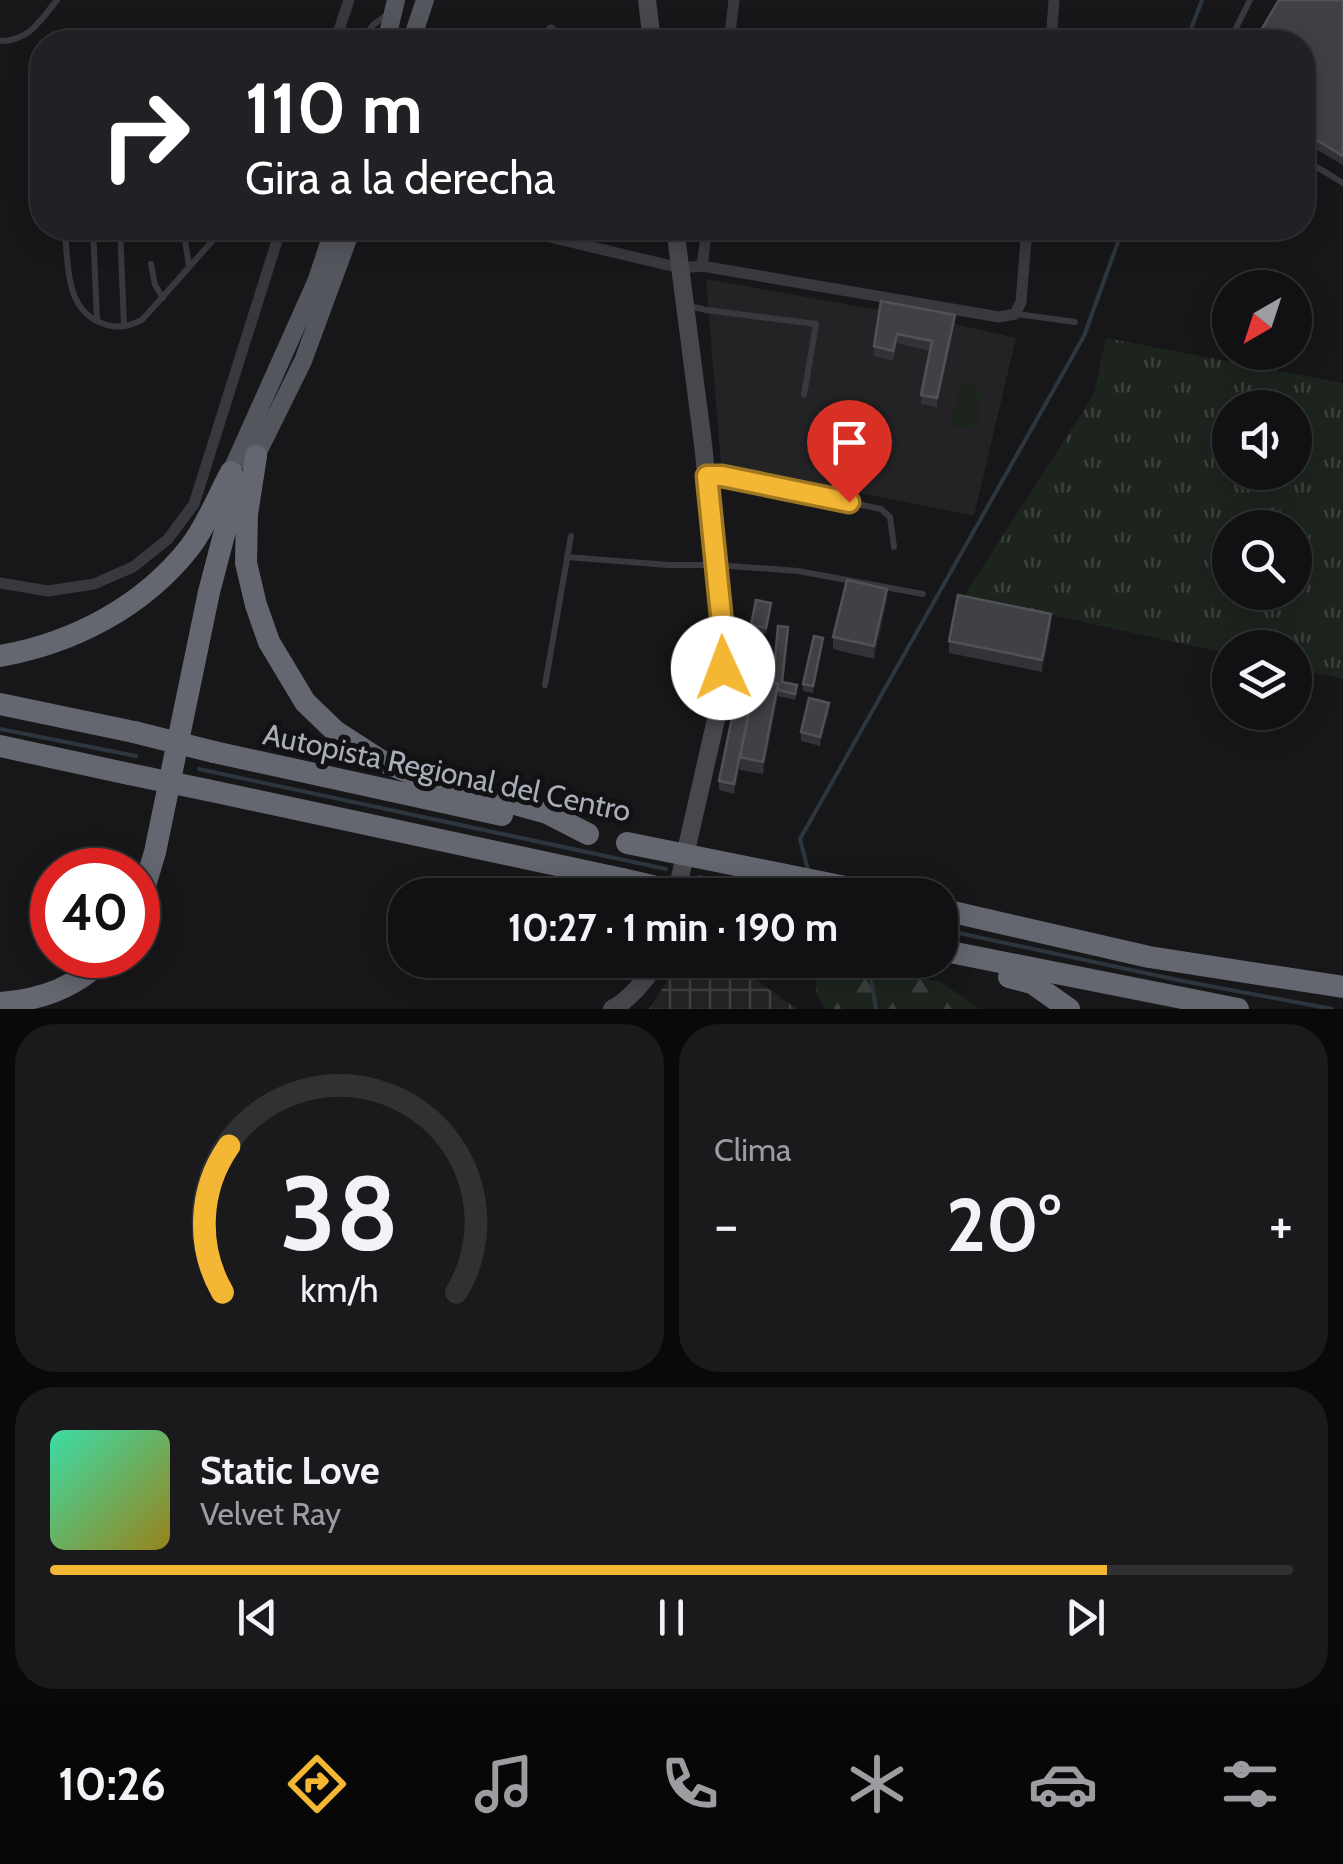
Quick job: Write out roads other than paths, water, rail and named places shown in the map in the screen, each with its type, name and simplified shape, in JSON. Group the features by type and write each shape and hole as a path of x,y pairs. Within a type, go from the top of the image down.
{"highway":[{"path":"256,456 247,514 246,563 268,642 305,702 335,731 380,760 419,777 546,813 588,834"},
{"path":"156,848 230,512 256,456"},
{"path":"0,656 26,652 80,632 128,607 193,544 231,472"},
{"path":"144,848 206,556 231,472"},
{"name":"Autopista Regional del Centro","path":"0,704 798,878"},
{"path":"0,746 617,878"},
{"path":"0,759 128,774"},
{"path":"958,913 1149,957 1343,987"},
{"path":"958,954 1238,1009"},
{"path":"958,966 1032,982 1069,1009"},
{"path":"0,996 32,991 61,978"},
{"path":"0,1003 44,996 80,978"}],"main road":[{"path":"416,30 425,0"},
{"path":"231,472 316,282 330,240"},
{"path":"256,456 303,361 348,240"}],"street":[{"path":"339,30 349,0"},
{"path":"647,0 651,30"},
{"path":"730,30 734,0"},
{"path":"1052,30 1054,0"},
{"path":"0,583 48,590 94,584 134,566 168,539 194,504 277,240"},
{"path":"562,240 680,268 702,266 999,317 1015,314 1021,302 1026,240"},
{"path":"676,240 724,644 722,693 680,878"},
{"path":"702,266 705,240"},
{"path":"612,1009 647,978"}],"lane":[{"path":"31,30 57,0"},
{"path":"1236,30 1250,0"},
{"path":"368,30 395,6"},
{"path":"0,41 19,40 30,31"},
{"path":"1315,166 1343,183"},
{"path":"67,240 76,304 97,322 124,326 142,320 209,240"},
{"path":"94,240 97,322"},
{"path":"120,240 124,326"},
{"path":"186,240 190,267"},
{"path":"151,264 162,298"},
{"path":"685,304 816,324 804,395"},
{"path":"1015,314 1075,322"},
{"path":"707,476 881,509 890,518 894,547"},
{"path":"545,685 570,536"},
{"path":"567,557 798,572 923,594"}],"waterway":[{"path":"1191,30 1202,0"},
{"path":"808,870 800,839 1084,336 1119,240"},
{"path":"0,729 136,756"},
{"path":"199,769 666,869"},
{"path":"699,877 704,878"},
{"path":"958,933 1332,1009"},
{"path":"871,978 876,1009"}]}
